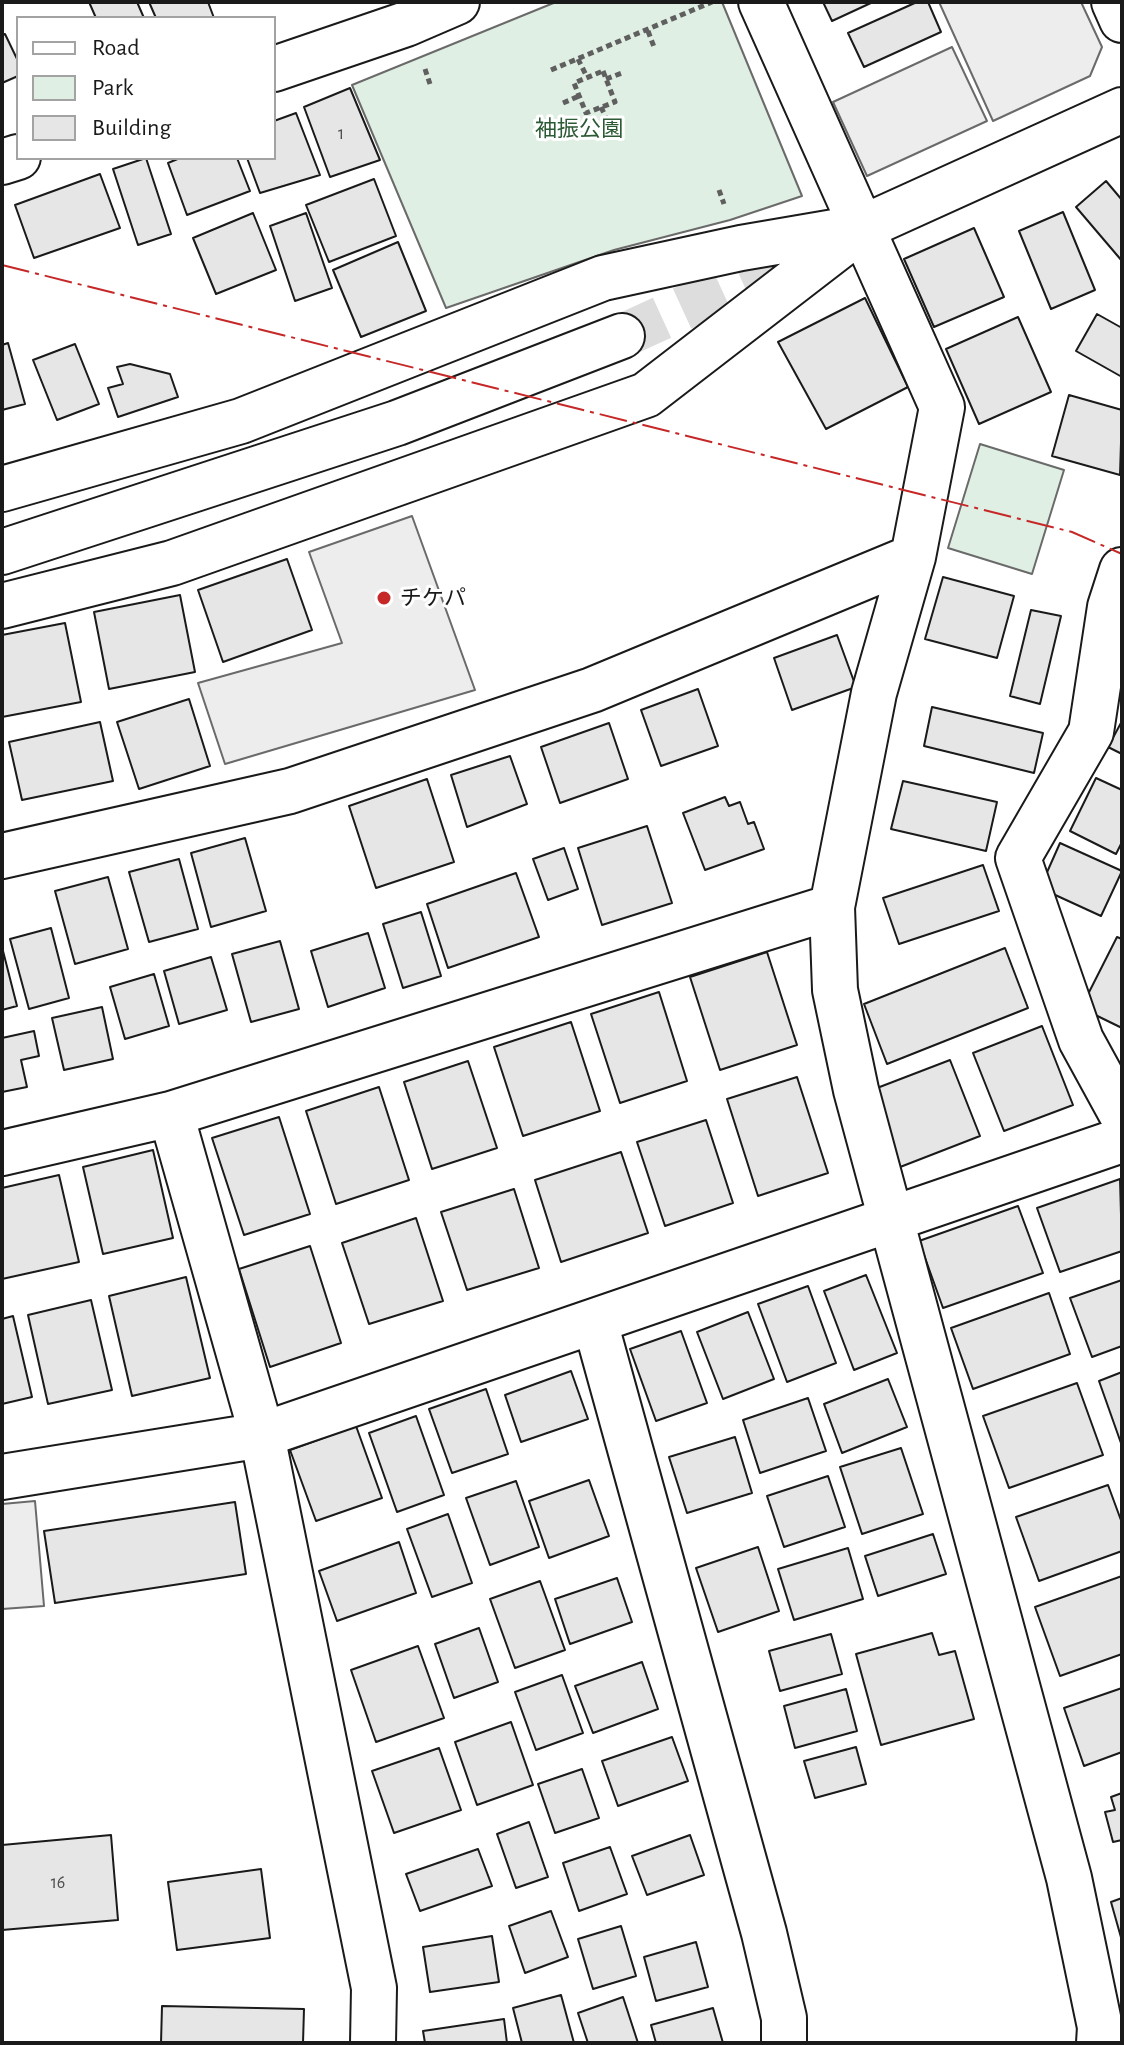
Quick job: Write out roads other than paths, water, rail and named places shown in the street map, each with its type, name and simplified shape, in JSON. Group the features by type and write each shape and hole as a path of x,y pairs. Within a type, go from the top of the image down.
{"street":[{"path":"276,68 457,2"},
{"path":"761,2 942,407 913,557 874,693 832,907 835,990 856,1090 1069,1878 1107,2032"},
{"path":"1114,2 1122,20"},
{"path":"2,606 172,563 646,395 864,227 1122,110"},
{"path":"2,489 241,421 603,278 741,248 864,227"},
{"path":"2,552 397,423 622,336"},
{"path":"2,856 290,791 592,690 913,557"},
{"path":"1122,570 1110,607 1091,732 1018,858 1081,1040 1122,1115"},
{"path":"2,1153 171,1114 832,907"},
{"path":"171,1114 262,1435 374,1988 373,2043"},
{"path":"2,1477 262,1435 1122,1140"},
{"path":"595,1322 764,1933 784,2018 784,2043"}],"tunnel":[{"path":"622,336 832,240"}],"place":[{"name":"チケパ","path":"384,598"}],"park label":[{"name":"袖振公園","path":"579,129"}]}
